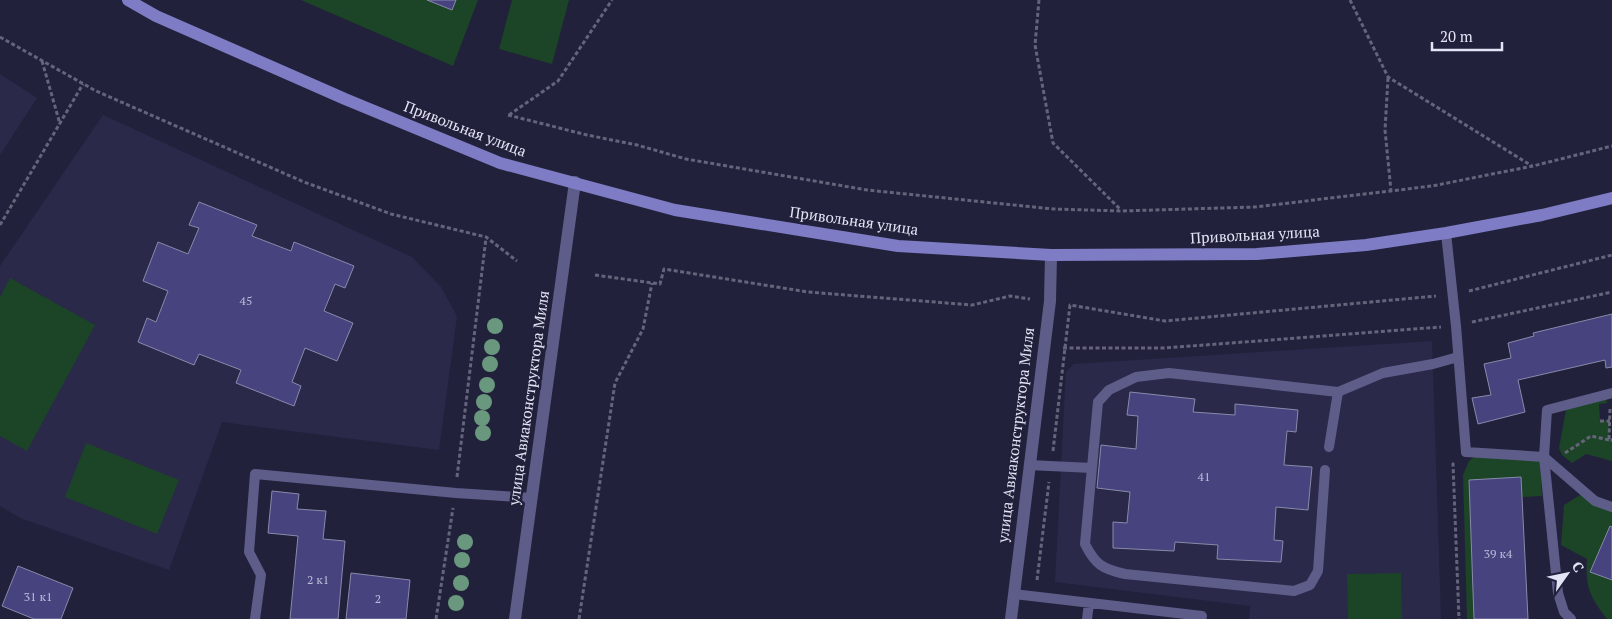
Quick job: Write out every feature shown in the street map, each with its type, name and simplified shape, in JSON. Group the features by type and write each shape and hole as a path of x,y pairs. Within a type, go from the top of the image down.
{"main road":[{"name":"Привольная улица","path":"128,0 156,16 345,99 500,163 675,210 898,246 1050,255 1257,254 1366,245 1446,233 1542,215 1612,198"}],"street":[{"name":"улица Авиаконструктора Миля","path":"515,619 575,182"},
{"name":"улица Авиаконструктора Миля","path":"1011,619 1050,301 1050,255"}],"lane":[{"path":"1446,233 1456,326 1466,452 1547,460 1595,501 1612,507"},
{"path":"1325,470 1318,571 1310,586 1294,591 1125,574 1107,570 1092,559 1085,544 1098,402 1109,390 1136,377 1169,373 1338,392 1383,373 1458,357"},
{"path":"1329,447 1338,392"},
{"path":"1571,619 1564,612 1558,593 1547,460 1547,410 1612,394"},
{"path":"1029,465 1092,468"},
{"path":"255,619 261,575 249,552 255,474 456,493 532,498"},
{"path":"1014,594 1202,616 1201,619"},
{"path":"1087,619 1089,603"}],"path":[{"path":"612,0 558,81 508,115 686,158 867,190 1053,209 1121,211 1254,207 1432,186 1533,166 1612,146"},
{"path":"1038,0 1035,46 1053,143 1121,211"},
{"path":"1350,0 1388,77 1386,130 1391,191"},
{"path":"0,37 83,84 304,182 391,214 486,237 516,261"},
{"path":"42,60 60,124"},
{"path":"1388,77 1533,166"},
{"path":"0,225 83,84"},
{"path":"436,619 456,493 486,237"},
{"path":"1070,305 1165,321 1452,295 1612,255"},
{"path":"595,275 660,284 664,269 808,292 972,305 1010,296 1030,299"},
{"path":"579,619 615,383 643,329 652,283"},
{"path":"1043,348 1165,348 1456,326 1612,292"},
{"path":"1547,460 1591,436 1610,440 1612,394"},
{"path":"1600,421 1610,421"},
{"path":"1459,619 1453,464 1466,452"}],"shaded area":[{"path":"0,74 37,98 0,155"},
{"path":"103,115 412,257 441,287 457,316 439,450 222,422 169,570 20,518 0,506 0,266"},
{"path":"1432,341 1441,619 1249,619 1250,606 1055,582 1066,372 1074,364"}],"green space":[{"path":"301,0 478,0 453,66"},
{"path":"512,0 569,0 552,64 499,49"},
{"path":"10,278 95,325 27,451 0,436 0,297"},
{"path":"1606,395 1607,403 1599,404 1600,420 1610,421 1609,439 1612,440 1612,461 1586,454 1572,463 1562,455 1559,448 1567,405"},
{"path":"86,443 179,480 157,534 65,497"},
{"path":"1475,456 1538,458 1540,462 1542,496 1522,497 1520,477 1469,481 1474,619 1467,619 1463,475 1469,461"},
{"path":"1585,492 1612,507 1612,527 1610,526 1590,571 1612,580 1612,619 1607,619 1596,604 1590,591 1587,577 1587,559 1561,545 1564,505"},
{"path":"1401,573 1402,619 1348,619 1347,574"}],"building":[{"path":"427,0 456,0 452,10"},
{"path":"199,202 257,225 252,236 291,251 294,242 354,266 345,288 335,284 324,311 353,323 337,361 305,348 292,382 301,386 294,406 236,383 241,370 199,354 194,365 138,342 147,318 156,322 168,291 143,281 158,242 188,254 199,228 189,225"},
{"path":"1612,314 1612,367 1606,368 1605,360 1518,380 1525,412 1478,424 1472,398 1491,395 1484,364 1511,358 1508,343 1534,336 1533,333"},
{"path":"1130,392 1195,399 1193,412 1235,415 1235,404 1298,410 1296,432 1287,431 1284,465 1312,467 1308,510 1276,507 1274,540 1283,541 1281,562 1217,559 1218,545 1175,542 1174,551 1113,548 1113,522 1127,523 1130,492 1097,488 1101,445 1136,449 1138,416 1127,415"},
{"path":"1521,477 1528,619 1474,619 1469,480"},
{"path":"272,491 299,494 297,509 326,511 323,539 345,541 338,619 290,619 298,536 268,533"},
{"path":"1610,526 1612,527 1612,580 1590,572"},
{"path":"18,566 73,588 61,619 34,619 2,606"},
{"path":"351,573 410,580 406,619 346,619"}]}
